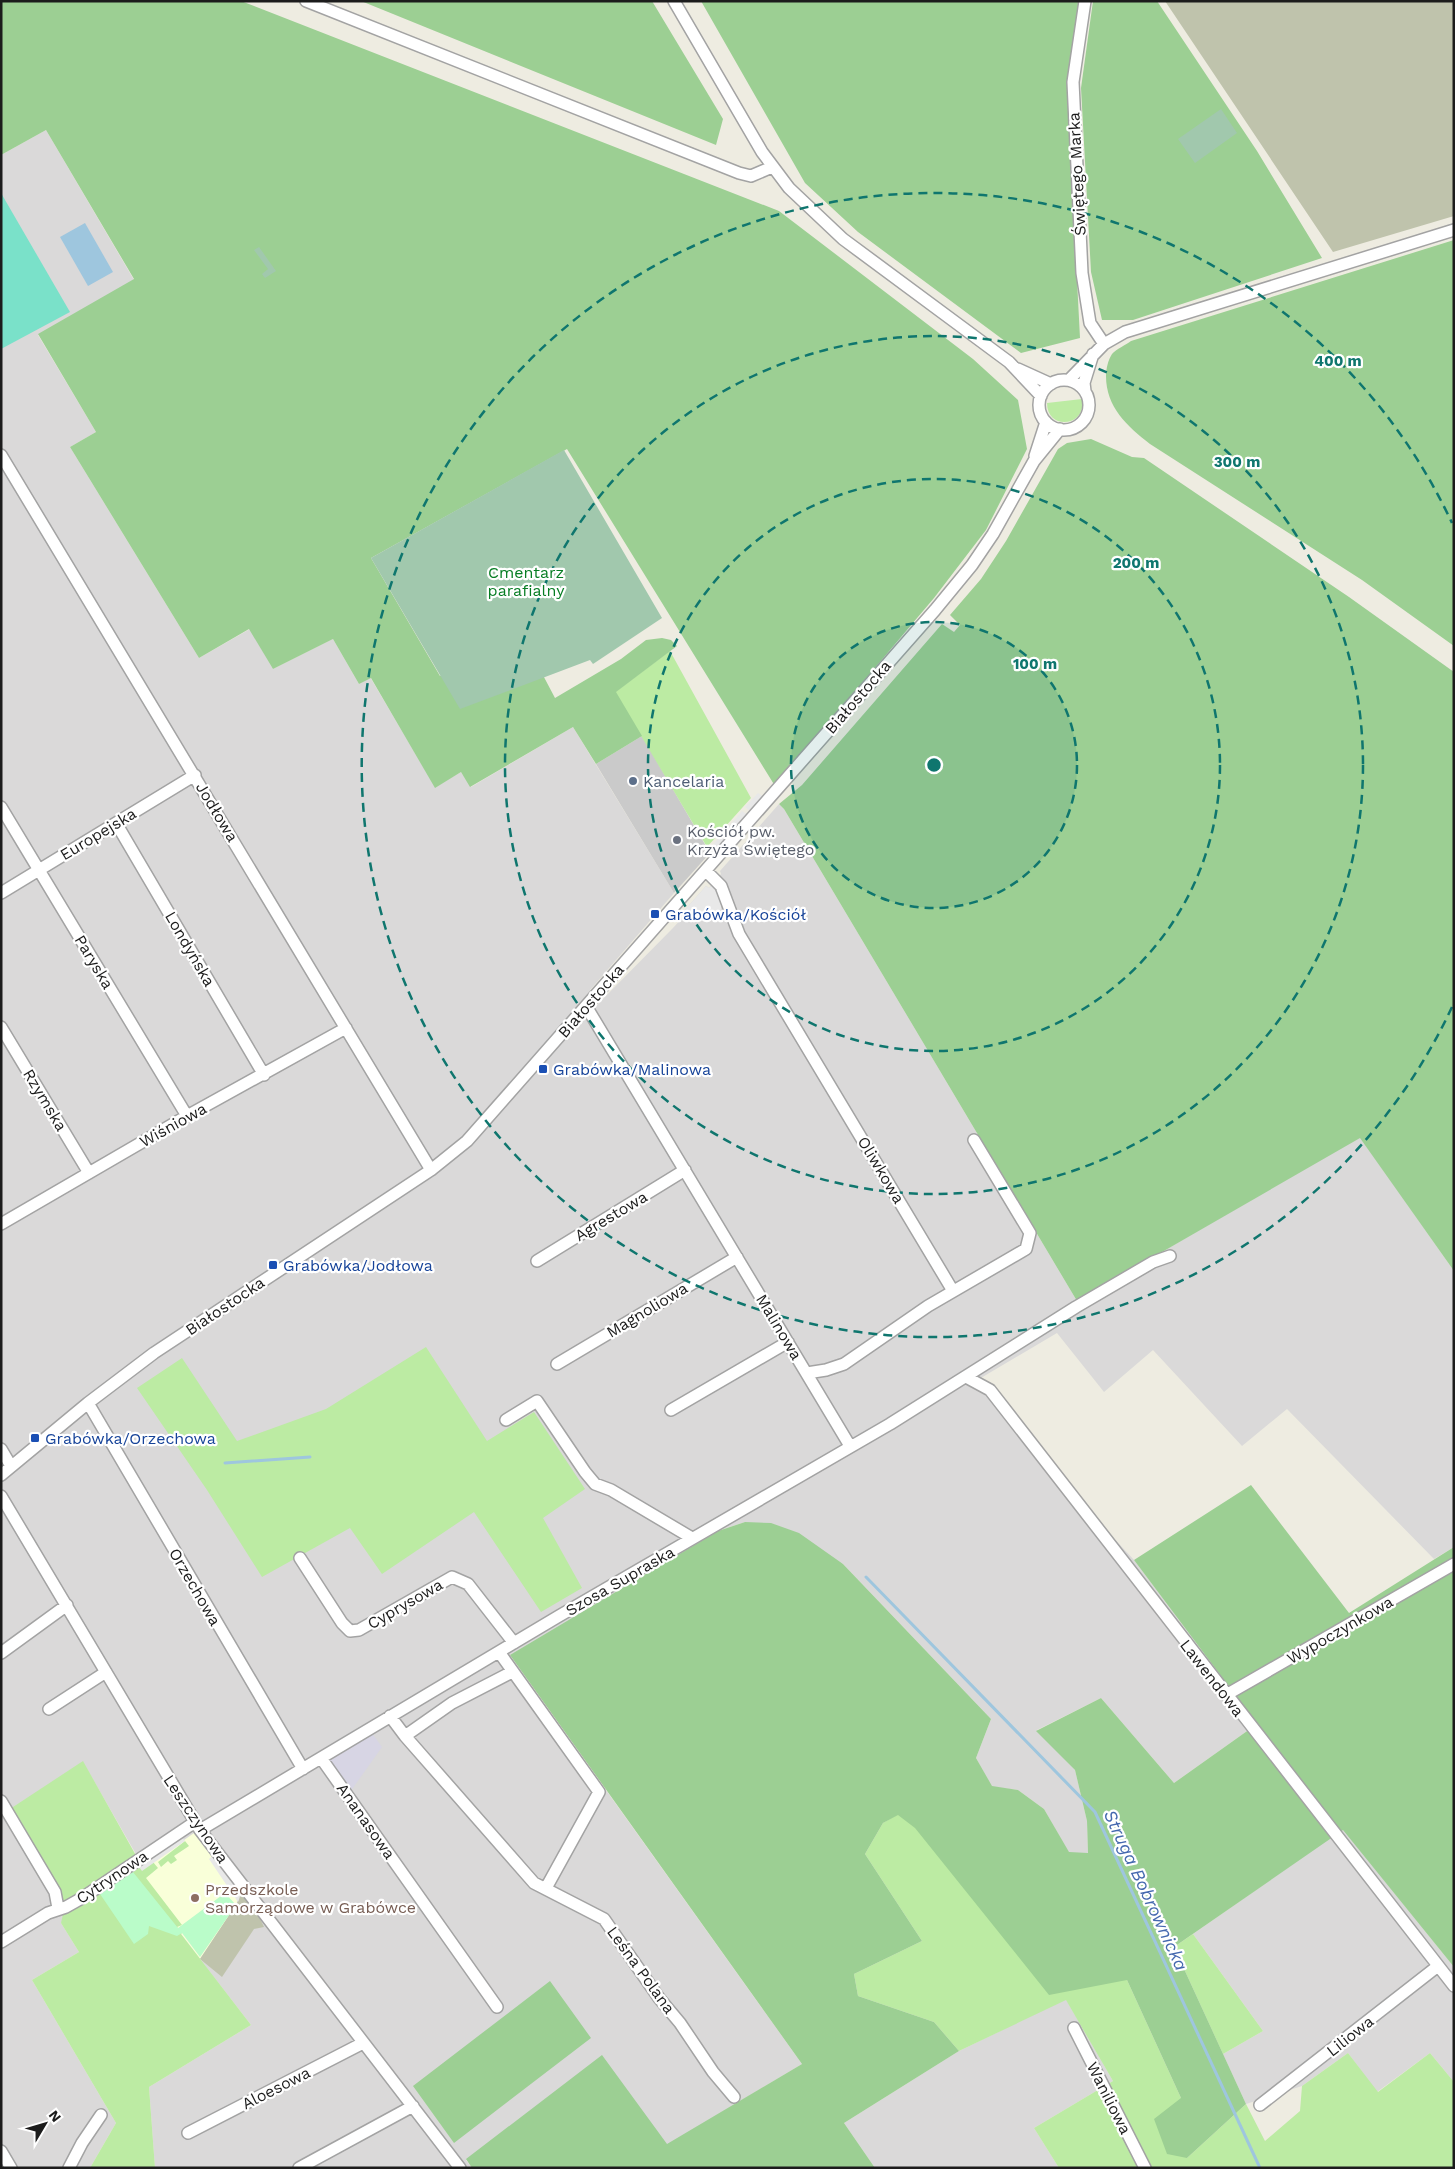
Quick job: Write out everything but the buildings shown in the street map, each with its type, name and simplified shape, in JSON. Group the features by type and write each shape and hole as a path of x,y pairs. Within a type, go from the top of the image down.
{"street":[{"path":"306,1 739,173 751,176 772,167"},
{"path":"674,1 772,167 807,206 843,239 1016,368 1041,396"},
{"name":"Świętego Marka","path":"1085,1 1073,82 1082,273 1086,310 1090,323 1104,344"},
{"path":"1016,368 1051,384 1069,380 1104,344 1125,332 1454,230"},
{"path":"1051,384 1041,396 1040,410 1046,422 1060,429 1074,428 1084,420 1089,404 1084,383 1093,354"},
{"path":"1069,380 1085,391"},
{"name":"Białostocka","path":"1034,461 1046,422"},
{"name":"Białostocka","path":"1,1475 88,1403 214,1312 431,1170 467,1141 929,617 972,565 993,534 1034,461 1060,429"},
{"name":"Jodłowa","path":"1,454 431,1170"},
{"name":"Europejska","path":"1,893 195,775"},
{"name":"Paryska","path":"1,807 187,1116"},
{"name":"Londyńska","path":"116,823 264,1075"},
{"name":"Oliwkowa","path":"706,871 724,892 739,934 953,1291"},
{"name":"Malinowa","path":"586,1006 850,1446"},
{"name":"Rzymska","path":"1,1027 89,1173"},
{"name":"Wiśniowa","path":"1,1224 187,1116 346,1028"},
{"path":"807,1373 826,1370 844,1364 953,1291 1026,1249 1030,1233 974,1140"},
{"name":"Agrestowa","path":"537,1261 685,1170"},
{"path":"850,1446 1153,1262 1170,1256"},
{"name":"Magnoliowa","path":"557,1364 737,1257"},
{"path":"671,1410 788,1342"},
{"name":"Lawendowa","path":"966,1377 990,1390 1454,1986"},
{"path":"506,1420 537,1401 585,1472 596,1484 611,1490 692,1538"},
{"name":"Orzechowa","path":"88,1403 302,1769"},
{"name":"Szosa Supraska","path":"390,1716 850,1446"},
{"path":"1,1449 11,1466"},
{"name":"Leszczynowa","path":"1,1496 197,1826 460,2168"},
{"name":"Cyprysowa","path":"300,1558 342,1623 350,1631 359,1630 452,1577 468,1584 514,1643"},
{"name":"Wypoczynkowa","path":"1226,1695 1454,1564"},
{"path":"1,1653 67,1605"},
{"path":"499,1652 599,1792 546,1888"},
{"path":"49,1710 106,1672"},
{"path":"405,1736 452,1703 512,1672"},
{"name":"Cytrynowa","path":"1,1942 58,1908 66,1907 82,1898 197,1826 302,1769 390,1716"},
{"name":"Leśna Polana","path":"390,1716 405,1736 534,1883 604,1919 659,1998 680,2023 734,2097"},
{"name":"Ananasowa","path":"321,1758 497,2007"},
{"path":"1,1802 55,1892 58,1908"},
{"name":"Liliowa","path":"1260,2105 1438,1966"},
{"name":"Waniliowa","path":"1074,2028 1145,2168"},
{"name":"Aloesowa","path":"188,2133 363,2043"},
{"path":"299,2168 413,2106"},
{"path":"70,2168 82,2142 100,2115"},
{"path":"1,2151 11,2168"}],"shaded area":[{"path":"1165,1 1454,1 1454,216 1333,252"},
{"path":"46,130 134,280 38,335 96,432 70,447 199,658 250,629 273,669 333,639 359,684 370,677 435,787 461,772 471,787 573,727 674,893 590,990 597,1005 686,914 684,911 706,886 709,888 721,874 720,871 779,804 784,809 1077,1301 1360,1137 1454,1271 1454,1547 1434,1559 1287,1409 1242,1446 1153,1350 1104,1392 1057,1333 969,1385 987,1396 1010,1426 1134,1560 1257,1724 1174,1783 1101,1698 1037,1730 1075,1770 1087,1821 1088,1853 1069,1853 1044,1809 1018,1790 992,1787 976,1758 991,1719 843,1564 745,1522 718,1531 510,1656 802,2064 667,2145 466,2160 472,2168 155,2168 149,2087 251,2025 200,1959 144,1868 83,1762 70,1912 61,1923 79,1952 32,1980 116,2123 90,2168 1,2168 1,155"},
{"path":"1,193 70,312 1,349"},
{"path":"85,223 113,272 88,286 60,237"},
{"path":"642,736 710,853 674,893 596,764"},
{"path":"758,793 764,797 751,812 745,807"},
{"path":"742,811 748,815 716,852 711,847"},
{"path":"712,885 722,901 721,909 717,916 708,921 686,919 683,916 686,914 684,911 706,886 709,888"},
{"path":"369,1729 382,1747 348,1795 321,1758"},
{"path":"1343,1829 1454,1967 1454,2082 1430,2053 1377,2092 1348,2053 1302,2086 1246,2104 1223,2054 1263,2031 1193,1934"},
{"name":"Przedszkole Samorządowe w Grabówce","path":"194,1833 237,1891 237,1906 200,1959 140,1879 144,1868"},
{"path":"180,1835 185,1841 142,1871 137,1864"},
{"path":"214,1855 241,1892 238,1902 209,1859"},
{"path":"241,1892 256,1910 264,1927 254,1929 222,1977 200,1959 239,1900"},
{"path":"1066,1999 1113,2081 1034,2128 1059,2168 875,2168 844,2123 959,2051"}],"green space":[{"path":"1,1 241,1 779,211 973,359 1018,400 1027,449 986,530 934,598 775,786 567,449 371,558 440,676 526,643 555,698 621,659 646,640 662,638 671,640 677,646 616,692 642,736 596,764 573,727 470,787 461,772 435,788 371,678 359,684 333,639 273,669 249,629 199,658 70,447 96,432 38,334 134,279 46,130 1,155"},
{"path":"361,1 652,1 723,119 716,145"},
{"path":"701,1 1079,1 1067,87 1080,338 1021,353 858,232 805,183"},
{"path":"1093,1 1157,1 1257,151 1322,258 1133,320 1102,320 1091,272 1081,88"},
{"path":"1221,109 1237,133 1195,163 1178,139"},
{"path":"1454,240 1454,646 1362,580 1150,444 1119,415 1110,397 1106,376 1109,359 1112,354 1131,341"},
{"path":"259,247 276,271 265,278 262,274 268,269 254,250"},
{"path":"1082,399 1082,408 1079,415 1073,420 1059,421 1053,418 1049,412 1047,403"},
{"path":"1091,439 1132,457 1144,458 1349,597 1454,672 1454,1271 1360,1138 1077,1301 784,809 779,804 802,785 942,624 954,632 960,625 950,615 981,579 1006,541 1058,449 1067,443"},
{"name":"Cmentarz parafialny","path":"564,450 662,618 593,664 590,660 460,709 371,558"},
{"path":"670,651 751,798 707,847 615,692"},
{"path":"426,1347 487,1441 534,1412 585,1489 543,1518 582,1588 541,1612 474,1512 382,1574 350,1528 262,1577 207,1490 137,1388 182,1358 237,1441 326,1409"},
{"path":"1251,1485 1349,1613 1454,1547 1454,1967 1343,1830 1174,1947 1246,2104 1187,2158 1167,2154 1154,2119 1181,2098 1127,1980 1049,1995 915,1828 898,1815 883,1823 865,1854 922,1941 854,1974 858,1996 934,2022 959,2051 844,2123 875,2168 472,2168 466,2159 602,2055 667,2144 802,2064 510,1655 718,1531 745,1522 771,1523 799,1533 843,1564 991,1719 976,1758 992,1786 1018,1790 1044,1809 1069,1852 1088,1853 1087,1821 1075,1770 1036,1731 1101,1698 1174,1783 1257,1724 1134,1560"},
{"path":"83,1761 143,1868 153,1862 158,1868 146,1878 182,1925 177,1927 181,1934 251,2025 149,2087 155,2168 90,2168 116,2123 32,1980 79,1952 61,1923 63,1914 70,1911 10,1809"},
{"path":"898,1814 1127,1980 1181,2098 1187,2158 1246,2104 1265,2141 1300,2111 1302,2086 1348,2053 1378,2092 1430,2053 1454,2082 1454,2168 1059,2168 1034,2128 1113,2081 1066,2000 959,2051 934,2022 858,1996 854,1974 922,1941 865,1854 883,1823"},
{"path":"185,1841 189,1846 174,1856 177,1860 171,1864 168,1861 161,1867 158,1862"},
{"path":"133,1872 178,1928 225,1893 236,1905 200,1957 182,1933 177,1936 149,1926 148,1934 134,1944 98,1891"},
{"path":"1193,1934 1263,2031 1223,2054 1174,1947"},
{"path":"550,1981 591,2038 454,2143 413,2086"}],"waterway":[{"name":"Struga Bobrownicka","path":"225,1463 310,1457"},
{"name":"Struga Bobrownicka","path":"866,1577 1095,1812 1260,2168"}],"place":[{"name":"Kancelaria","path":"633,781"},
{"name":"Kościół pw. Krzyża Świętego","path":"677,840"},
{"name":"Grabówka/Kościół","path":"655,914"},
{"name":"Grabówka/Malinowa","path":"543,1069"},
{"name":"Grabówka/Jodłowa","path":"273,1265"},
{"name":"Grabówka/Orzechowa","path":"35,1438"},
{"name":"Przedszkole Samorządowe w Grabówce","path":"195,1898"}]}
